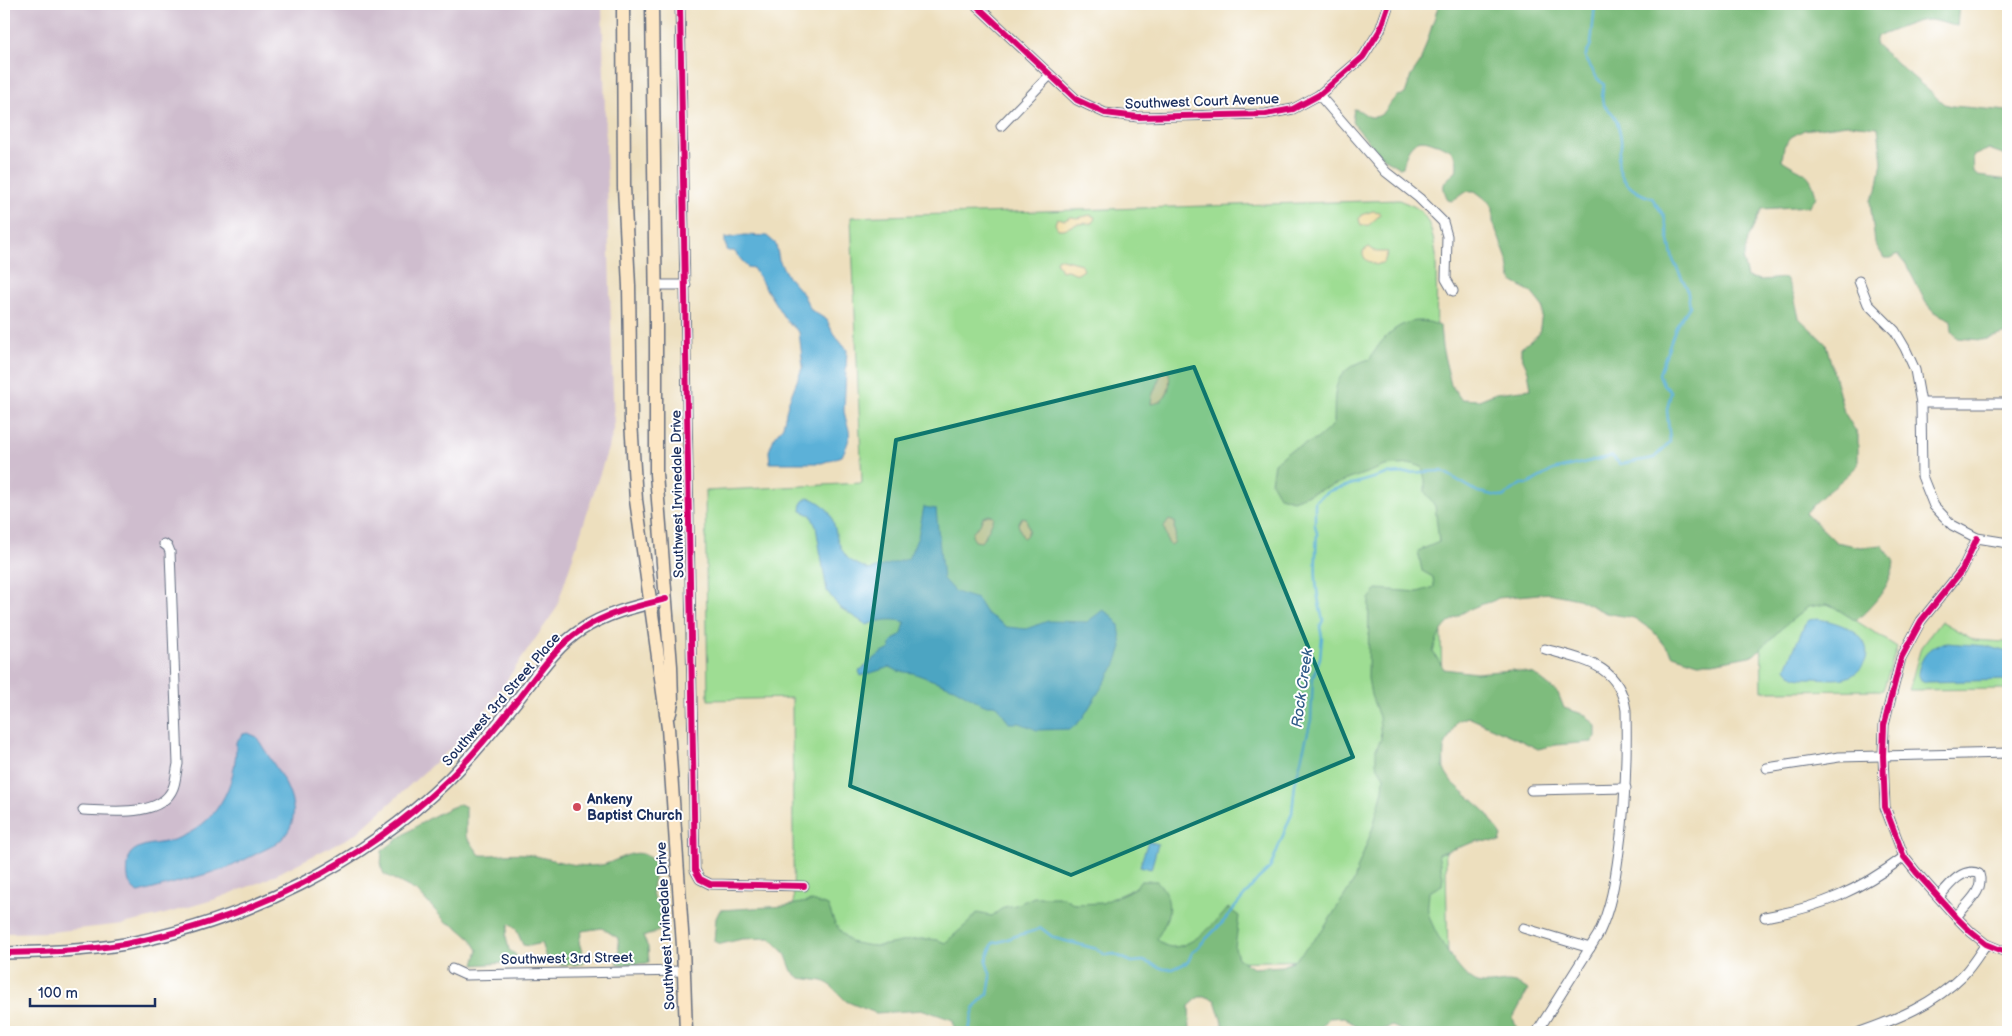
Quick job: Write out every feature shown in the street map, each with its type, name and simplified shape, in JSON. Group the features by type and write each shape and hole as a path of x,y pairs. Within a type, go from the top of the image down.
{"main road":[{"name":"Southwest Irvinedale Drive","path":"623,4 624,187 629,286 631,421 636,500 668,728 684,971 686,1032"},
{"name":"Southwest Irvinedale Drive","path":"652,4 656,474 672,702 668,728"}],"street":[{"name":"Southwest Irvinedale Drive","path":"680,4 695,870 700,879 710,884 804,886"},
{"name":"Southwest Court Avenue","path":"975,4 1077,100 1095,110 1125,117 1266,114 1294,109 1319,95 1364,57 1380,30 1389,4"},
{"path":"1001,126 1050,74"},
{"path":"1319,95 1386,172 1419,198 1443,222 1447,236 1446,279 1453,291"},
{"path":"1859,281 1868,304 1894,331 1905,348 1915,370 1921,402 1922,476 1934,506 1952,525 1977,538 2008,543"},
{"path":"655,285 686,285"},
{"path":"1921,402 2008,403"},
{"path":"1977,538 1962,570 1921,621 1901,658 1884,725 1885,807 1904,857 1956,917 1986,944 2008,953"},
{"path":"83,810 145,810 164,801 173,788 178,764 170,552 164,544"},
{"name":"Southwest 3rd Street Place","path":"4,954 91,948 153,938 217,919 281,894 312,879 375,840 425,801 471,756 567,640 583,628 616,613 666,599"},
{"path":"1537,1032 1598,936 1610,907 1626,788 1626,710 1625,699 1618,684 1606,671 1594,664 1545,649"},
{"path":"1767,768 1839,757 2008,753"},
{"path":"1531,790 1626,788"},
{"path":"1765,917 1820,904 1878,876 1904,857"},
{"path":"1939,897 1961,875 1969,872 1978,874 1981,881 1980,888 1956,917"},
{"path":"1523,928 1590,948"},
{"path":"1860,1032 1905,1015 1934,998 1964,974 1986,944"},
{"name":"Southwest 3rd Street","path":"452,969 465,975 684,971"}],"highlighted area":[{"path":"1194,367 1353,757 1071,875 850,786 896,440"}],"shaded area":[{"path":"4,4 602,4 614,430 556,609 475,726 356,834 263,881 216,899 123,924 51,932 4,933"}],"green space":[{"path":"1439,4 1959,4 1957,26 1930,20 1916,22 1877,36 1875,44 1944,104 2008,111 2008,156 1989,149 1973,156 1974,173 1978,176 2008,180 2008,333 1982,340 1957,338 1952,331 1951,320 1934,312 1926,303 1906,264 1898,254 1891,258 1884,258 1875,243 1870,201 1877,190 1882,162 1878,127 1847,124 1804,130 1791,137 1784,146 1782,160 1805,173 1811,181 1816,197 1809,206 1762,209 1748,239 1743,261 1747,277 1761,280 1786,278 1794,296 1799,318 1826,344 1844,412 1858,435 1858,465 1806,513 1836,542 1861,547 1882,545 1894,561 1890,579 1881,594 1856,621 1827,604 1808,607 1782,628 1754,655 1713,663 1698,663 1673,655 1653,631 1634,618 1606,613 1578,599 1549,593 1498,598 1461,614 1443,629 1433,652 1444,669 1476,673 1512,670 1534,674 1558,693 1564,708 1586,715 1596,726 1596,737 1592,742 1556,745 1538,749 1468,717 1457,721 1444,748 1443,768 1452,782 1485,811 1502,836 1500,842 1478,841 1438,854 1443,876 1442,885 1429,892 1428,911 1430,919 1447,952 1470,979 1484,984 1514,983 1528,990 1513,1018 1518,1032 1416,1032 1403,1031 1392,1026 1371,1032 1361,1029 1344,1017 1329,1018 1317,1032 1225,1032 1215,1000 1199,997 1189,1006 1190,1032 955,1032 953,1020 924,1010 876,1013 846,1001 829,984 823,981 800,978 792,971 785,953 770,938 742,939 721,944 714,941 716,918 720,910 786,906 812,901 828,906 835,924 850,942 878,946 929,939 945,943 977,913 992,916 1004,907 1016,905 1034,897 1063,897 1075,904 1102,903 1136,887 1140,881 1157,881 1166,895 1169,909 1165,923 1157,938 1165,945 1174,947 1184,945 1195,939 1205,932 1228,908 1239,916 1235,948 1238,958 1253,968 1282,966 1295,960 1322,931 1354,881 1373,827 1383,790 1384,777 1376,764 1376,749 1381,739 1379,717 1371,695 1368,678 1369,599 1377,589 1418,592 1434,587 1433,577 1422,571 1418,551 1439,542 1435,506 1425,492 1422,467 1413,464 1385,466 1293,500 1279,496 1271,482 1274,463 1287,452 1317,439 1334,424 1336,391 1342,375 1348,369 1370,359 1390,333 1408,323 1418,321 1440,326 1442,347 1451,385 1461,399 1479,400 1496,393 1531,389 1521,348 1539,334 1543,307 1531,292 1513,282 1508,262 1493,222 1493,208 1488,201 1475,191 1468,191 1451,201 1448,200 1444,184 1456,172 1457,166 1455,156 1449,149 1424,140 1418,141 1409,148 1403,167 1400,168 1380,154 1352,122 1354,109 1371,117 1376,117 1384,112 1394,99 1405,94 1411,76 1420,63"},
{"path":"1399,200 1416,208 1426,218 1431,230 1436,255 1439,549 1448,958 794,969 792,698 708,700 705,491 862,483 851,217"},
{"path":"1822,599 1897,647 1883,690 1762,691 1761,615"},
{"path":"1941,621 1974,640 2005,642 2008,644 2008,689 1909,690 1921,647"},
{"path":"460,804 466,807 466,836 480,855 526,854 582,866 607,864 639,853 651,859 655,867 652,891 653,897 660,909 661,920 659,931 643,937 648,947 649,963 619,965 616,961 619,951 618,938 602,928 582,931 579,942 584,959 583,963 574,965 548,963 541,943 530,946 523,945 516,929 509,924 506,936 509,950 515,954 520,962 474,965 478,950 471,939 456,926 446,922 418,892 384,874 381,867 382,851 429,819"}],"sand":[{"path":"1373,211 1380,212 1380,215 1369,225 1361,226 1359,219 1361,215"},
{"path":"1090,215 1095,217 1093,223 1077,224 1064,229 1058,229 1055,224 1057,218 1065,220 1071,217 1078,218"},
{"path":"1369,247 1376,252 1388,252 1384,262 1376,265 1366,260 1363,251"},
{"path":"1058,258 1081,264 1084,270 1078,274 1067,270 1061,271 1056,261"},
{"path":"1163,369 1169,373 1169,388 1161,401 1151,404 1152,396"},
{"path":"989,515 994,517 988,530 981,542 975,541 972,536 973,531 980,525 983,517"},
{"path":"1022,517 1026,518 1029,530 1023,538 1018,524"},
{"path":"1169,520 1175,522 1174,528 1176,532 1174,543 1171,545 1168,543 1164,527"}],"water":[{"path":"745,235 767,236 776,244 779,260 788,277 803,294 811,310 827,320 833,333 847,350 844,411 849,429 849,437 842,456 822,463 770,463 769,451 774,438 783,426 788,403 803,366 799,332 785,319 753,268 747,267 734,251 728,251 725,238"},
{"path":"808,497 819,502 831,515 837,538 846,556 869,570 908,559 918,537 924,507 936,509 943,579 955,592 977,599 986,613 1007,627 1026,629 1048,621 1087,622 1103,610 1112,616 1119,625 1122,647 1116,664 1082,719 1071,729 1037,730 1020,723 1009,723 997,705 984,705 954,688 913,673 898,671 890,667 861,676 859,671 880,654 890,649 892,641 902,634 905,622 886,620 867,625 839,607 827,591 816,527 811,515 801,511 802,502"},
{"path":"1815,619 1842,625 1858,635 1864,642 1867,650 1866,659 1856,673 1846,678 1832,679 1801,678 1788,672 1786,668 1804,626 1809,620"},
{"path":"1947,643 1986,646 2008,652 2008,680 1926,682 1921,680 1918,673 1921,661 1927,652 1936,646"},
{"path":"248,733 257,737 289,791 293,805 293,819 288,832 276,844 228,868 139,893 134,890 128,876 130,854 139,847 168,842 188,834 202,825 213,814 228,788 233,773 236,742 243,734"},
{"path":"1148,841 1158,844 1151,869 1140,866"}],"waterway":[{"name":"Rock Creek","path":"969,1032 974,1010 979,1002 988,994 991,977 986,961 993,943 1041,928 1054,938 1097,949 1105,955 1114,954 1132,962 1143,961 1164,969 1173,969 1188,962 1192,953 1223,922 1258,879 1270,868 1292,813 1295,784 1311,720 1313,677 1320,658 1322,637 1320,627 1323,620 1316,577 1317,533 1315,501 1329,491 1387,474 1442,471 1478,492 1503,497 1521,484 1529,484 1553,470 1612,456 1620,464 1654,458 1670,442 1667,410 1671,392 1663,384 1659,374 1676,327 1690,306 1687,288 1673,260 1664,216 1652,198 1633,189 1621,174 1618,160 1621,139 1617,122 1615,116 1602,100 1604,85 1597,78 1585,57 1591,44 1595,4"}],"cycle path":[{"path":"680,4 695,870 700,879 710,884 804,886"},
{"path":"975,4 1077,100 1105,113 1138,117 1266,114 1293,109 1319,95 1363,57 1380,30 1389,4"},
{"path":"1977,538 1962,570 1921,621 1901,658 1884,725 1885,807 1904,857 1916,872 1971,932 1986,944 2008,953"},
{"path":"4,953 95,948 125,944 170,934 214,921 299,885 339,863 378,838 415,810 467,760 547,662 572,637 601,619 633,607 666,599"}],"place":[{"name":"Ankeny Baptist Church","path":"577,807"}]}
